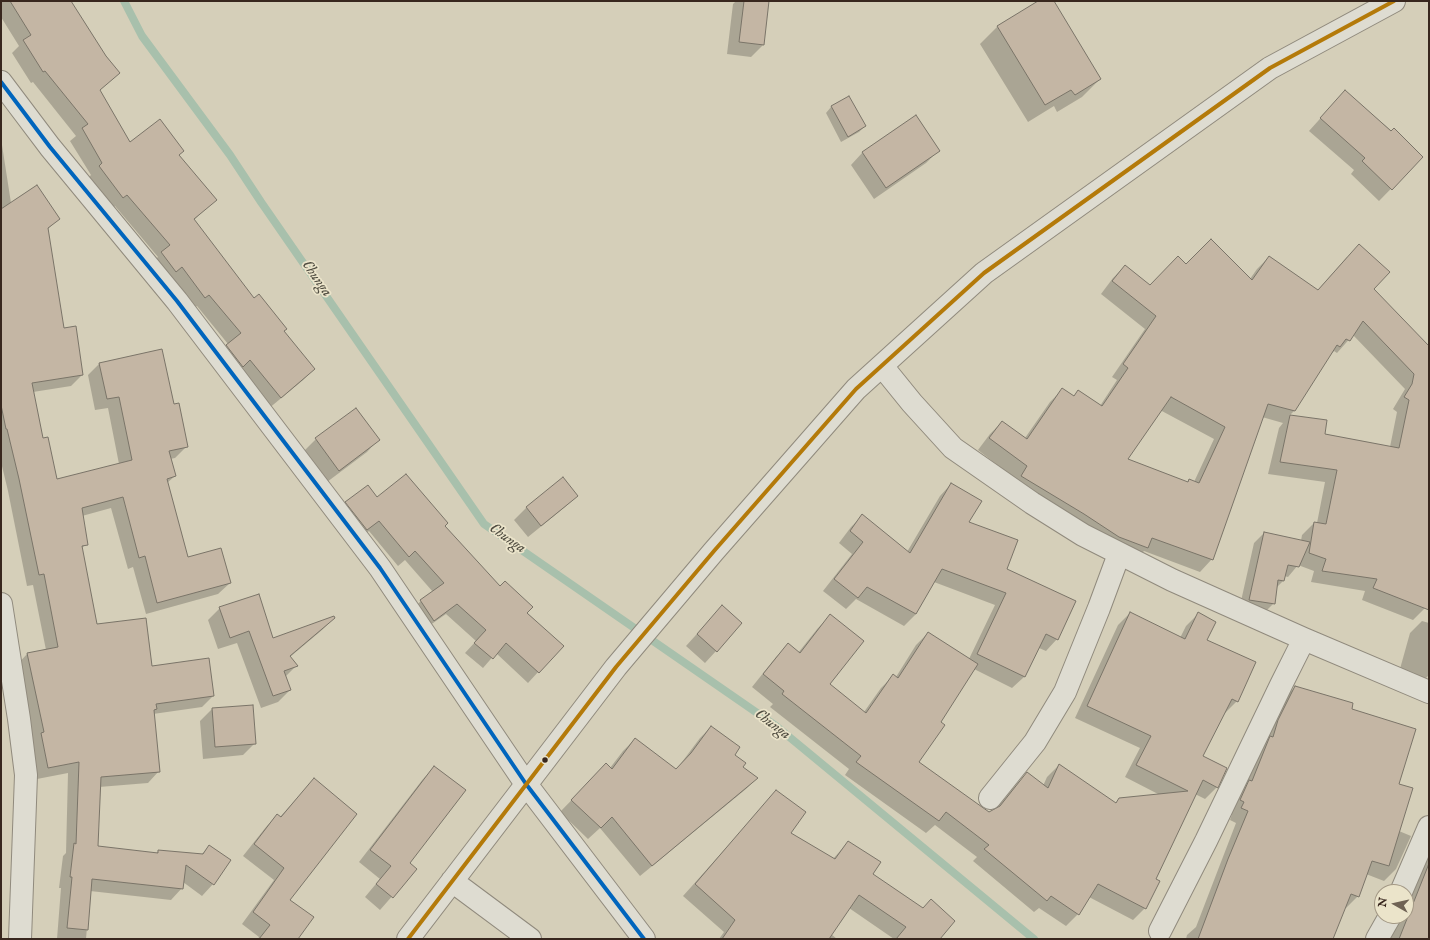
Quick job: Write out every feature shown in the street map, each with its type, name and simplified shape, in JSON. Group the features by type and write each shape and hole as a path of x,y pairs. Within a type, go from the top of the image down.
{"street":[{"path":"408,939 616,667 714,550 856,389 984,273 1264,73 1394,1"},
{"path":"1,82 50,147 177,301 380,568 526,784 644,939"},
{"path":"882,366 912,403 953,448 1032,503 1083,535 1172,580 1304,639 1429,692"},
{"path":"990,798 1035,742 1065,692 1100,608 1119,554"},
{"path":"1,604 26,775 20,939"},
{"path":"1160,930 1206,841 1304,639"},
{"path":"1405,884 1429,827"},
{"path":"452,880 530,939"},
{"path":"1377,939 1385,924"}],"building":[{"path":"10,1 71,1 106,56 120,73 100,90 130,142 160,119 184,151 179,155 217,200 194,219 254,298 259,294 287,329 284,331 315,369 281,398 250,360 243,367 226,345 241,333 209,295 205,298 182,267 176,272 161,252 170,245 127,195 123,198 99,166 102,163 82,128 88,124 45,71 43,72 23,40 31,35"},
{"path":"744,1 769,1 764,45 739,42"},
{"path":"1038,1 1054,1 1101,79 1075,95 1071,90 1045,105 997,26"},
{"path":"1345,90 1391,131 1394,128 1423,157 1392,190 1362,161 1365,158 1320,118"},
{"path":"849,96 866,126 848,137 831,106"},
{"path":"916,115 940,151 886,188 862,152"},
{"path":"37,185 60,219 48,228 64,328 76,326 83,375 32,383 43,438 48,437 57,479 132,460 119,397 107,399 99,363 162,349 174,404 179,403 188,447 169,451 176,476 167,479 188,557 221,548 231,583 157,603 145,556 139,558 123,497 82,508 88,545 82,546 97,624 146,618 152,666 209,658 214,696 156,704 157,709 154,710 160,772 101,777 98,846 158,853 158,850 203,854 209,845 231,860 214,885 186,865 183,889 92,879 88,930 67,928 72,877 70,877 74,843 76,844 79,762 48,768 41,733 44,732 27,653 58,647 44,574 39,575 19,479 1,405 1,209"},
{"path":"1211,239 1252,280 1269,256 1318,290 1359,244 1390,272 1374,289 1429,346 1429,610 1373,588 1377,579 1322,571 1326,559 1309,553 1314,522 1326,524 1337,470 1280,462 1290,415 1327,420 1325,434 1399,448 1409,400 1404,397 1412,384 1414,374 1363,321 1350,341 1346,339 1340,347 1337,345 1295,411 1268,404 1213,560 1152,538 1148,548 1119,537 1021,476 1027,466 989,438 1002,421 1027,439 1062,388 1074,396 1078,390 1102,406 1128,368 1123,364 1156,316 1112,281 1125,265 1150,285 1178,256 1186,264","holes":["1171,397 1225,427 1199,483 1189,479 1188,482 1128,459"]},
{"path":"356,408 380,440 339,471 315,438"},
{"path":"406,474 448,523 445,526 500,586 505,581 533,607 527,613 564,646 539,673 506,643 493,659 474,643 486,630 457,604 434,621 420,600 444,583 415,551 409,557 379,521 367,530 345,502 368,485 377,497"},
{"path":"563,477 578,496 541,526 526,507"},
{"path":"951,483 982,501 969,522 1018,540 1007,569 1076,601 1058,640 1046,634 1025,677 977,654 1006,593 942,569 916,614 867,587 858,598 834,579 863,542 850,531 862,514 910,553"},
{"path":"1264,532 1310,542 1299,567 1288,565 1284,581 1278,580 1275,604 1249,600"},
{"path":"259,594 273,638 334,616 335,618 290,656 298,666 284,671 291,690 273,696 249,631 230,638 219,607"},
{"path":"722,605 742,623 717,652 697,634"},
{"path":"1130,612 1185,639 1198,612 1216,622 1207,640 1256,662 1238,702 1232,699 1203,756 1227,768 1218,788 1203,780 1156,879 1160,881 1146,909 1098,884 1079,915 1051,896 1047,901 984,849 989,845 946,812 939,821 856,762 861,756 782,694 784,691 763,674 788,643 800,653 830,614 864,641 830,684 866,713 893,674 898,678 928,632 978,664 941,722 945,725 919,762 989,812 1000,806 1027,772 1048,788 1059,764 1116,803 1119,798 1188,791 1136,765 1151,736 1087,706"},
{"path":"1295,686 1353,703 1352,709 1416,729 1399,784 1413,788 1389,866 1372,861 1359,897 1351,894 1333,939 1198,939 1248,811 1241,808 1244,802 1240,800 1249,780 1252,781 1270,736 1273,737 1278,720"},
{"path":"253,705 256,744 215,747 212,708"},
{"path":"711,726 740,747 735,755 746,763 743,767 758,778 652,866 612,817 601,828 571,800 606,763 612,769 635,738 676,769 691,753"},
{"path":"434,766 466,790 410,863 417,869 393,898 376,884 391,866 370,850"},
{"path":"314,778 357,814 290,900 314,917 298,939 259,939 270,925 253,912 284,868 254,844 277,814 281,817"},
{"path":"776,790 806,812 791,833 835,859 848,841 881,862 873,874 923,908 931,899 955,921 940,939 896,939 906,927 859,895 829,939 722,939 735,920 695,884"},
{"path":"1428,866 1429,939 1399,939 1405,924 1414,924 1414,901"}],"waterway":[{"name":"Chunga","path":"124,1 142,36 230,155 484,524 776,726 1034,939"}],"transit line":[{"path":"408,939 616,667 714,551 856,389 984,273 1270,68 1394,1"},
{"path":"1,82 50,147 177,301 380,568 526,784 644,939"}]}
